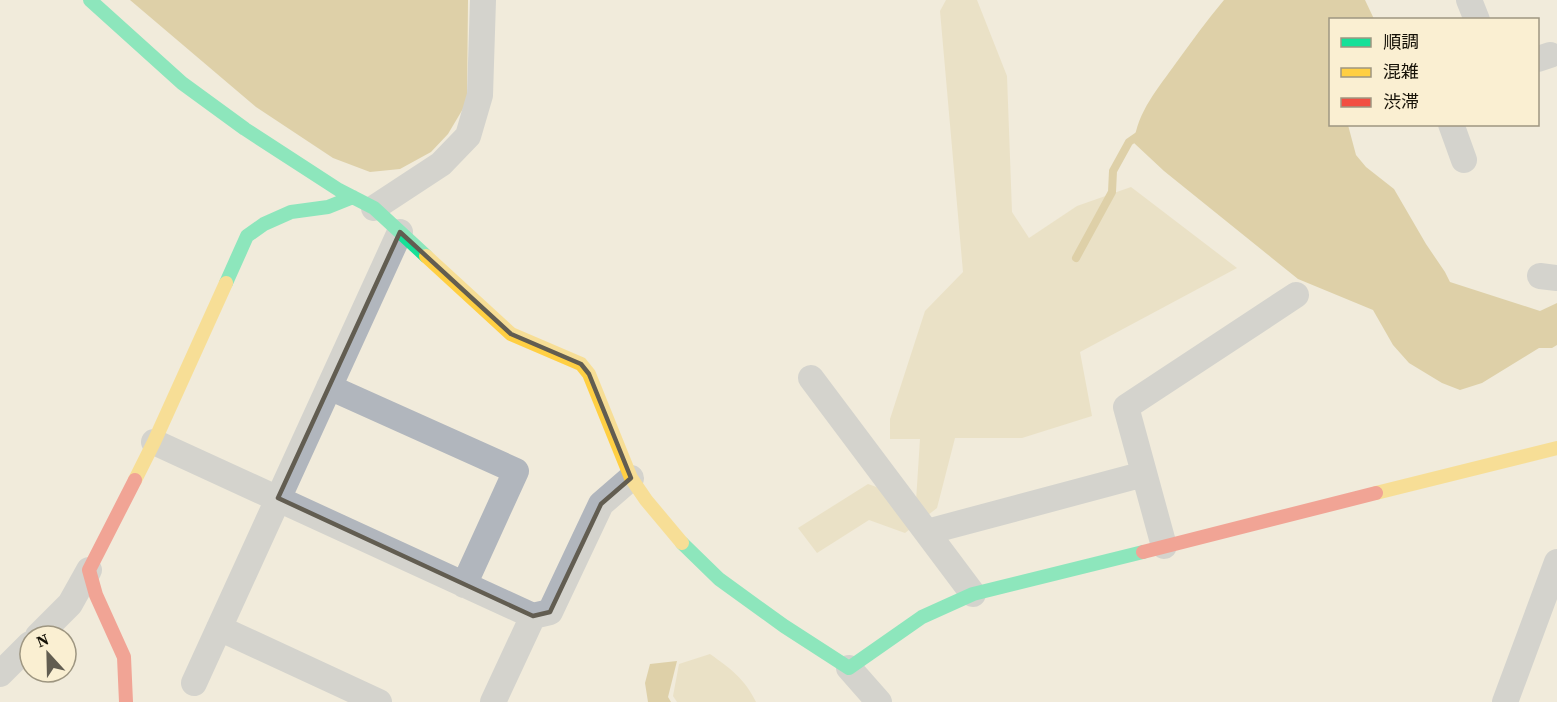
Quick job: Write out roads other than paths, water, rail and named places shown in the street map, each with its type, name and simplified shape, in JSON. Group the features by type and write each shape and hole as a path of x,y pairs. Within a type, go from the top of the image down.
{"street":[{"path":"90,0 182,83 245,129 363,203 399,232 511,334 581,364 589,374 631,478 680,541 718,579 849,668 879,702"},
{"path":"50,624 70,604 154,442 247,236 264,224 291,212 363,203 441,164 468,136 480,95 483,0"},
{"path":"1469,0 1476,18"},
{"path":"1452,126 1464,160"},
{"path":"194,683 399,232"},
{"path":"1164,546 1126,407 1296,295"},
{"path":"811,378 973,594"},
{"path":"329,387 516,471 464,585"},
{"path":"154,442 533,616 550,612 601,504 631,478"},
{"path":"849,668 922,617 973,594 1557,448"},
{"path":"927,532 1144,474"},
{"path":"1505,702 1557,562"},
{"path":"89,570 96,595 124,657 126,702"},
{"path":"493,702 533,616"},
{"path":"219,628 379,702"},
{"path":"0,674 18,656"}],"waterway":[{"path":"1076,258 1112,192 1113,171 1129,142 1142,133"}]}
